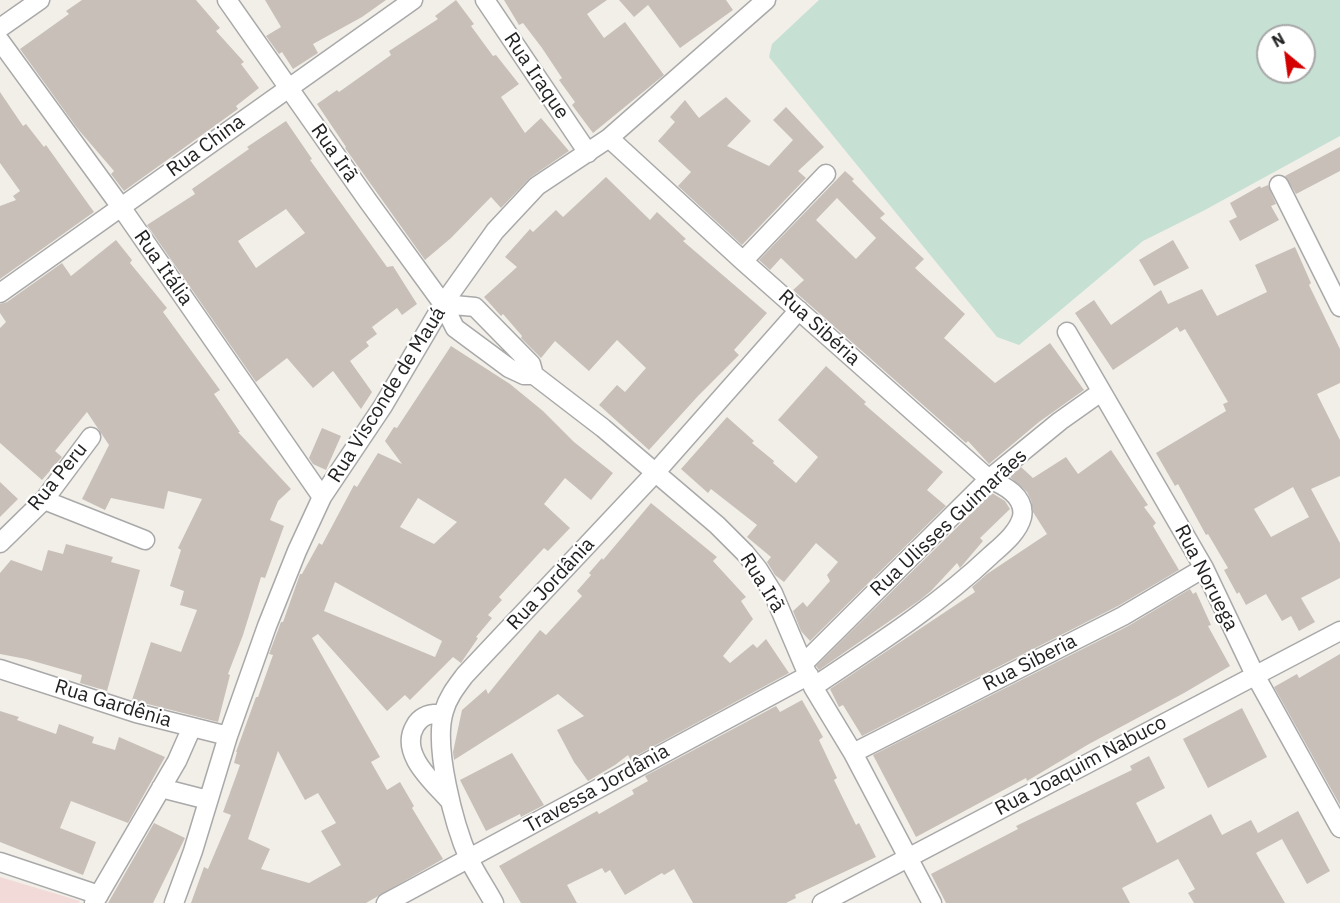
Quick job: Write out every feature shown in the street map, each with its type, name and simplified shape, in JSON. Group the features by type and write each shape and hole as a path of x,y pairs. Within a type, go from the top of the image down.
{"street":[{"path":"0,27 40,0"},
{"name":"Rua Irã","path":"227,0 287,88 443,304 455,328 508,368 524,375 534,375 597,423 717,525 758,569 772,593 808,675 853,753 932,903"},
{"name":"Rua China","path":"0,294 413,0"},
{"name":"Rua Iraque","path":"485,0 588,153"},
{"name":"Rua Visconde de Mauá","path":"174,903 193,851 228,736 267,626 322,497 383,406 443,304 495,231 513,209 537,186 609,138 766,0"},
{"name":"Rua Itália","path":"0,41 121,207 322,497"},
{"name":"Rua Sibéria","path":"609,138 743,261 989,479 1004,485 1018,499 1022,517 1016,530 968,578 926,611 808,675"},
{"path":"743,261 826,174"},
{"path":"1278,185 1340,307"},
{"name":"Rua Irã","path":"443,304 475,307 531,364 534,375"},
{"name":"Rua Jordânia","path":"494,903 469,858 444,774 443,714 450,695 465,675 655,472 799,310"},
{"name":"Rua Noruega","path":"1067,332 1204,568 1255,675 1340,828"},
{"name":"Rua Ulisses Guimarães","path":"808,675 989,479 1060,421 1101,392"},
{"name":"Rua Peru","path":"0,543 44,500 91,437"},
{"path":"44,500 145,540"},
{"name":"Rua Siberia","path":"853,753 1123,616 1204,568"},
{"name":"Rua Joaquim Nabuco","path":"822,903 1340,631"},
{"name":"Rua Gardênia","path":"0,669 136,713 228,736"},
{"name":"Travessa Jordânia","path":"386,903 808,675"},
{"path":"443,714 432,713 422,717 411,734 410,743 418,765 451,803"},
{"path":"0,862 97,899 177,761 192,727"},
{"path":"161,788 208,800"}],"shaded area":[{"path":"0,877 80,901 79,903 0,903"}],"green space":[{"path":"819,0 1340,0 1340,136 1143,241 1019,345 997,337 769,57 772,44"}],"building":[{"path":"82,0 196,0 220,28 216,31 244,62 241,64 259,88 236,106 238,109 124,191 111,174 114,171 77,128 20,49 69,14 66,11"},
{"path":"265,0 386,0 362,17 313,44 318,53 293,69 282,52 279,54 266,36 281,27"},
{"path":"456,0 474,24 471,26 493,56 496,55 519,84 501,97 525,133 541,118 569,151 531,177 501,208 491,197 451,238 425,260 345,148 317,104 337,90 339,92 391,55 389,51 438,19 435,16"},
{"path":"504,0 607,0 587,14 604,38 625,22 664,75 593,133 572,105 575,102 559,80 562,78 542,48 523,23 519,25"},
{"path":"619,0 726,0 733,10 680,48 648,5 634,17"},
{"path":"0,92 23,126 26,124 44,147 46,145 94,212 0,279 0,206 16,200 13,196 20,191 0,163"},
{"path":"726,97 751,121 727,146 769,166 793,140 773,120 786,107 824,147 798,171 806,178 742,245 678,186 691,172 658,141 675,122 670,117 685,100 699,118"},
{"path":"286,121 312,159 310,160 387,267 393,266 417,304 402,315 397,308 372,327 377,334 366,342 369,346 350,361 372,392 361,409 333,371 313,388 287,358 256,382 147,225 195,194 192,189 249,149 247,147","holes":["286,209 305,233 256,268 238,241"]},
{"path":"1340,147 1340,171 1296,194 1285,176"},
{"path":"845,171 885,214 880,218 924,259 915,268 965,314 944,338 995,383 1050,343 1084,390 1039,422 989,464 968,441 966,443 793,290 804,280 781,258 770,270 759,260","holes":["837,198 876,238 856,259 816,220"]},
{"path":"606,177 650,220 657,212 686,239 683,241 767,313 734,350 739,355 649,450 599,405 617,385 625,392 646,368 617,340 589,371 555,341 541,358 521,338 522,336 503,314 501,316 484,297 517,267 505,257 530,229 533,232 556,210 563,217"},
{"path":"1268,185 1276,204 1271,206 1279,220 1240,241 1229,221 1237,217 1230,203 1260,186 1261,188"},
{"path":"116,240 132,260 130,263 167,308 163,312 220,390 214,394 240,432 238,432 291,489 278,501 270,520 284,526 265,578 261,577 228,674 230,675 218,722 132,700 151,642 181,652 197,610 180,605 184,591 170,586 181,550 178,548 202,499 168,491 164,509 111,498 105,510 82,499 109,445 87,412 55,451 62,457 42,480 0,443 0,328 6,322 0,313 0,304 7,302 62,263 71,276"},
{"path":"1173,240 1189,268 1154,286 1139,260"},
{"path":"1295,247 1311,283 1309,285 1340,349 1340,383 1317,394 1340,440 1340,476 1311,489 1340,543 1340,578 1301,598 1315,622 1299,631 1291,616 1282,621 1266,594 1246,605 1239,592 1237,594 1224,570 1228,568 1208,534 1206,535 1178,484 1175,486 1156,453 1226,411 1223,404 1228,402 1185,329 1180,332 1177,327 1113,370 1075,313 1094,300 1111,325 1161,290 1168,304 1202,289 1217,316 1267,292 1255,265","holes":["1293,487 1309,517 1271,537 1254,509"]},
{"path":"451,346 510,384 543,411 574,442 613,473 591,500 565,478 544,504 570,528 548,551 544,548 499,597 502,600 488,615 492,618 476,637 478,638 461,663 453,657 410,700 405,695 387,711 318,634 312,638 380,757 371,762 387,790 400,782 414,806 412,808 443,859 366,903 191,903 204,867 208,869 231,815 223,812 240,765 234,763 236,752 273,655 269,654 300,574 319,543 322,545 354,485 357,487 378,453 402,464 385,441 394,427 397,428","holes":["418,498 457,522 434,544 400,527","335,582 442,641 435,657 324,611","278,751 305,800 318,793 336,823 321,831 341,865 309,883 261,869 270,849 248,839"]},
{"path":"826,366 866,402 864,404 943,472 927,490 946,506 810,641 801,631 793,611 803,602 807,607 830,581 827,575 838,562 816,543 784,582 775,575 767,562 771,557 747,537 757,525 711,489 708,493 681,469 727,417 796,483 818,457 778,420"},
{"path":"322,428 341,436 326,470 313,464 309,458"},
{"path":"1111,450 1148,505 1144,507 1156,523 1153,526 1179,570 1118,606 862,736 843,705 839,707 830,689 975,592 972,587 987,574 1047,534 1033,512 1027,492 1010,477 1021,467 1033,478 1066,457 1078,474"},
{"path":"0,482 18,499 0,517"},
{"path":"992,493 1005,501 1010,509 980,538 983,541 960,568 957,563 920,600 819,670 816,666"},
{"path":"651,503 717,557 713,561 746,597 741,601 753,619 723,656 730,663 753,644 757,648 766,639 789,673 630,759 628,755 588,781 574,762 557,730 584,716 558,694 454,760 453,752 462,710 486,689 488,694 540,630 546,635 582,596 577,591 591,575 589,573 602,558 603,560"},
{"path":"66,544 113,557 111,562 140,570 107,691 80,683 82,675 0,654 0,573 11,560 42,571 48,550 63,554"},
{"path":"1190,589 1193,594 1196,592 1211,625 1208,626 1230,666 1027,781 1026,778 916,837 873,755 1128,626"},
{"path":"1340,654 1340,805 1274,687 1297,674 1299,678"},
{"path":"802,700 823,737 819,740 837,778 834,780 856,825 859,823 876,857 795,895 796,898 786,903 693,903 674,869 664,875 662,873 625,895 610,870 605,873 602,868 567,885 577,903 521,903 499,866 597,811 599,814 634,794 632,790 648,781 645,776 776,706 780,712"},
{"path":"1242,708 1267,757 1208,788 1183,739"},
{"path":"0,711 19,717 17,720 56,734 59,724 94,737 92,743 115,750 119,737 165,757 128,823 71,801 60,828 96,842 83,875 0,842"},
{"path":"512,753 544,805 486,831 460,780"},
{"path":"1149,756 1165,788 1136,803 1157,843 1211,814 1222,835 1251,820 1258,833 1298,811 1330,871 1307,884 1282,839 1256,853 1285,903 1194,903 1188,893 1195,889 1178,859 1122,888 1130,903 946,903 931,874 1018,829 1016,826 1132,770 1130,766"},
{"path":"154,823 185,838 153,903 108,903"}]}
